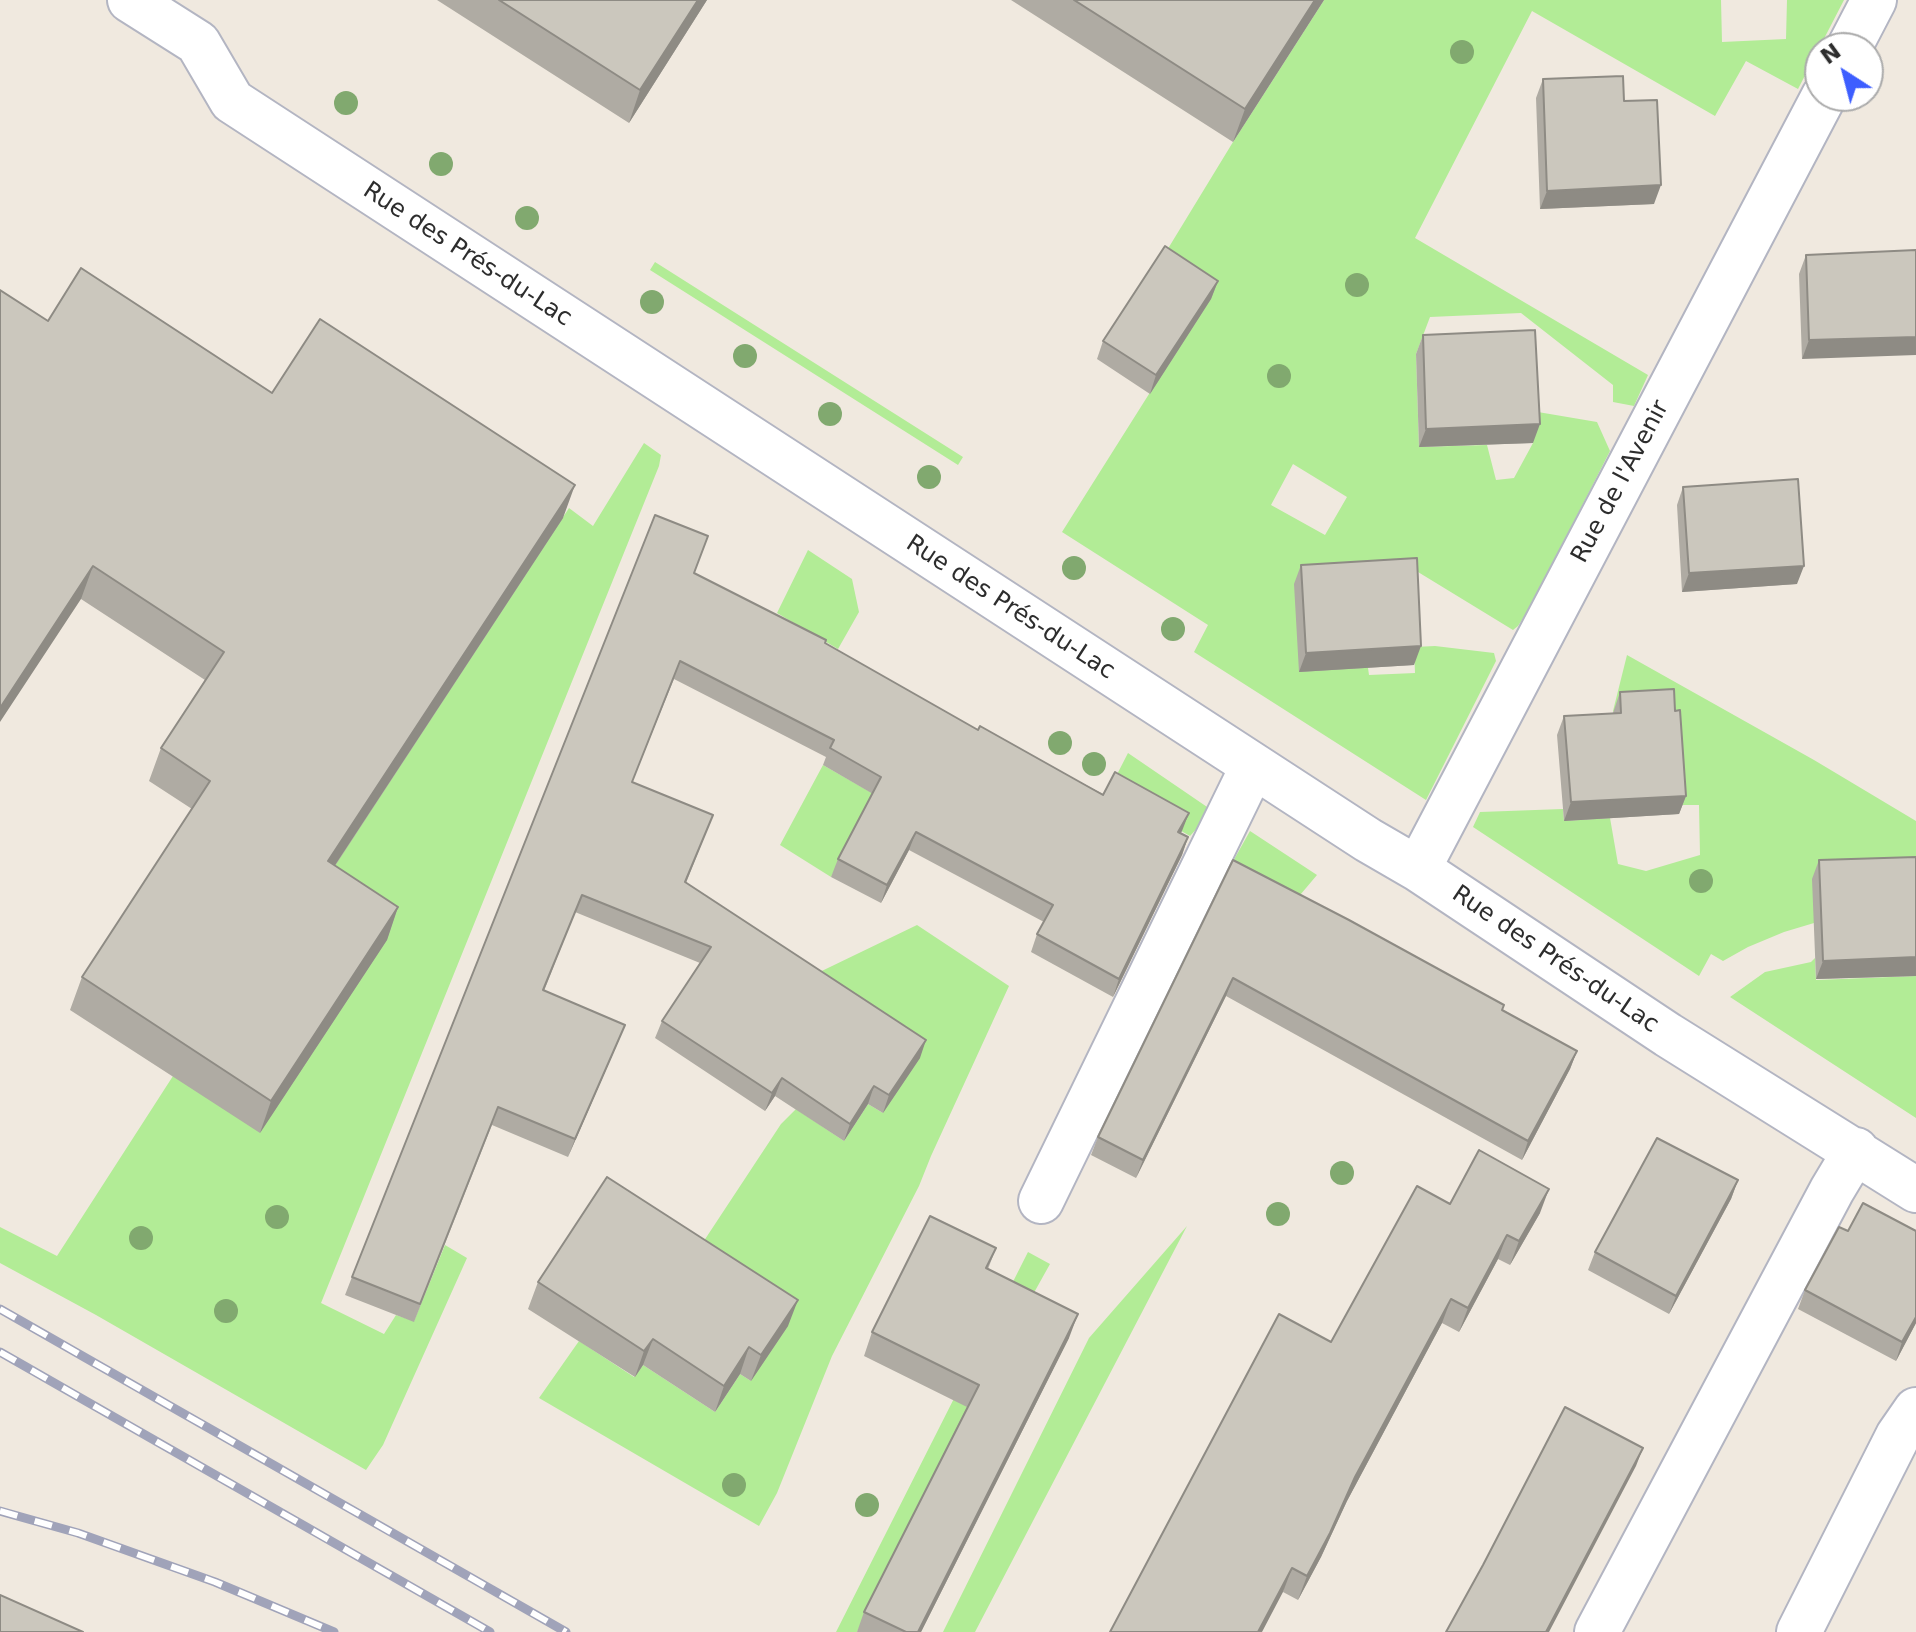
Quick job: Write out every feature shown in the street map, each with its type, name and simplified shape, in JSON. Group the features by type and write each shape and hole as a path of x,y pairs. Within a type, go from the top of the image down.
{"street":[{"name":"Rue des Prés-du-Lac","path":"130,0 198,43 232,101 1253,766 1418,869 1668,1035 1916,1190"},
{"path":"1857,32 1874,0"},
{"name":"Rue de l'Avenir","path":"1418,869 1816,112"},
{"path":"1041,1201 1253,766"},
{"path":"1597,1632 1856,1150"},
{"path":"1799,1632 1898,1436 1916,1410"}],"green space":[{"path":"1324,0 1721,0 1722,42 1786,39 1787,0 1844,0 1827,32 1804,32 1804,77 1798,89 1746,61 1715,116 1532,11 1415,238 1648,375 1634,406 1613,402 1613,385 1521,313 1430,317 1416,354 1419,447 1487,445 1496,480 1514,478 1533,443 1532,411 1597,422 1610,451 1531,606 1513,630 1400,561 1368,668 1369,675 1415,673 1414,647 1435,646 1494,653 1496,661 1426,800 1194,652 1208,625 1062,532 1149,394 1158,265","holes":["1293,464 1347,497 1325,535 1271,505"]},
{"path":"655,262 963,457 958,465 650,270"},
{"path":"644,443 661,455 659,466 321,1303 384,1334 396,1315 414,1321 445,1245 467,1258 383,1445 366,1470 0,1263 0,1227 57,1256 173,1076 316,894 569,508 593,526"},
{"path":"808,550 852,579 859,612 838,649 777,613"},
{"path":"1627,655 1916,821 1916,875 1814,923 1748,947 1723,961 1711,954 1699,976 1473,827 1480,812 1563,809 1564,821 1610,818 1618,864 1646,871 1700,855 1699,805 1678,805 1613,711"},
{"path":"1128,753 1213,811 1190,836 1109,790"},
{"path":"823,765 900,809 860,824 831,877 780,845"},
{"path":"1250,831 1317,875 1295,901 1232,863"},
{"path":"917,925 1009,986 919,1186 832,1356 777,1493 759,1526 539,1398 579,1341 634,1377 643,1365 715,1412 740,1374 751,1381 690,1262 781,1124 796,1109 844,1141 868,1104 883,1113 801,981"},
{"path":"1815,958 1816,980 1916,976 1916,1118 1730,997 1765,972 1811,962"},
{"path":"1187,1226 975,1632 943,1632 1089,1338"},
{"path":"1028,1252 1050,1264 857,1632 836,1632"}],"building":[{"path":"499,0 698,0 640,90"},
{"path":"1074,0 1315,0 1245,109"},
{"path":"1623,76 1624,101 1657,100 1661,185 1547,191 1543,79"},
{"path":"1165,246 1218,281 1156,375 1103,341"},
{"path":"1916,250 1916,337 1809,340 1806,255"},
{"path":"81,268 272,393 320,319 575,485 328,861 398,907 271,1101 82,977 210,781 161,748 224,652 93,566 0,708 0,290 48,321"},
{"path":"1535,330 1540,424 1426,429 1423,335"},
{"path":"1798,479 1804,566 1689,573 1683,487"},
{"path":"655,515 708,536 694,573 826,640 825,643 978,730 980,726 1103,795 1115,772 1189,813 1178,832 1188,837 1119,979 1037,934 1053,905 916,832 887,885 838,859 881,777 830,748 834,740 680,661 632,782 713,815 685,882 926,1040 889,1095 874,1086 850,1124 782,1078 772,1093 662,1021 711,947 582,895 543,990 625,1025 575,1139 498,1107 420,1304 352,1277"},
{"path":"1417,558 1421,646 1306,653 1301,565"},
{"path":"1674,689 1675,711 1680,710 1686,796 1571,802 1564,716 1621,713 1620,692"},
{"path":"1916,857 1916,957 1823,961 1819,860"},
{"path":"1233,860 1504,1005 1502,1010 1577,1051 1528,1141 1233,978 1143,1160 1098,1137"},
{"path":"1657,1138 1738,1180 1676,1296 1595,1252"},
{"path":"1479,1150 1549,1189 1519,1241 1507,1235 1468,1308 1451,1299 1355,1477 1307,1576 1292,1568 1258,1632 1110,1632 1279,1314 1331,1342 1417,1186 1450,1204"},
{"path":"607,1177 798,1300 761,1355 749,1347 724,1386 653,1339 644,1351 538,1282"},
{"path":"1863,1203 1916,1231 1916,1317 1902,1342 1805,1290 1839,1227 1848,1231"},
{"path":"930,1216 996,1248 986,1268 1078,1314 918,1632 906,1632 864,1612 979,1385 872,1332"},
{"path":"1565,1407 1643,1448 1546,1632 1446,1632 1483,1565"},
{"path":"0,1595 83,1632 0,1632"}],"railway":[{"path":"0,1309 566,1632"},
{"path":"0,1352 490,1632"},
{"path":"0,1511 78,1533 215,1582 334,1632"}]}
